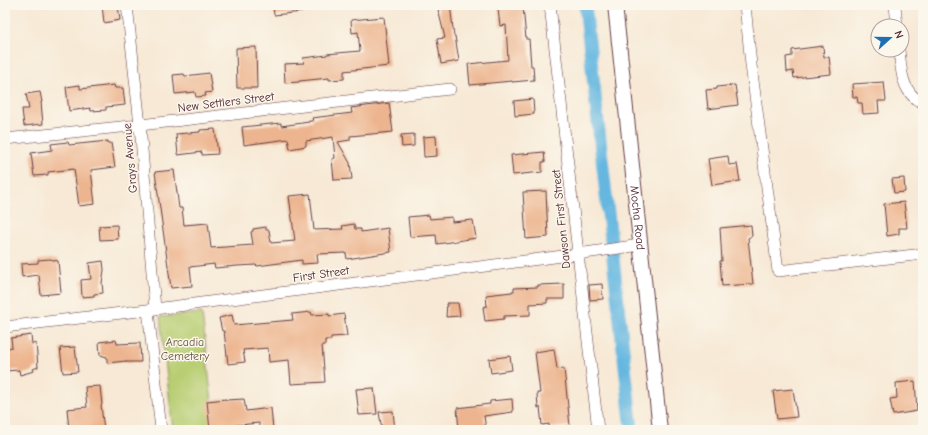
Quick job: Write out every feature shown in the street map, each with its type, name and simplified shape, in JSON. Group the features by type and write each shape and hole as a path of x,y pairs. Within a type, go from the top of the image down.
{"street":[{"name":"Grays Avenue","path":"127,5 140,125 161,430"},
{"name":"Dawson First Street","path":"550,5 598,430"},
{"name":"Mocha Road","path":"615,5 660,430"},
{"path":"745,5 751,65 778,271 923,254"},
{"path":"894,5 896,18"},
{"path":"900,58 906,88 914,98 923,103"},
{"name":"New Settlers Street","path":"5,139 140,125 450,88"},
{"name":"First Street","path":"5,327 152,310 578,254 640,244"}],"green space":[{"name":"Arcadia Cemetery","path":"202,313 215,430 173,430 160,317"}],"building":[{"path":"102,5 118,5 120,20 104,23"},
{"path":"273,5 302,5 302,12 274,15"},
{"path":"437,5 450,5 459,61 441,64 437,39 445,38"},
{"path":"523,6 526,39 529,39 531,66 533,66 534,80 470,85 468,64 508,60 506,25 500,26 498,9"},
{"path":"384,17 389,66 344,71 344,79 329,80 329,78 285,83 284,64 304,63 303,58 360,51 358,32 352,33 351,20"},
{"path":"823,46 824,57 829,57 831,74 794,78 793,71 787,72 786,57 792,56 792,50"},
{"path":"256,47 257,88 237,88 236,48"},
{"path":"209,73 212,92 205,93 206,96 196,97 195,92 175,94 173,75 184,74 185,76"},
{"path":"884,82 886,101 878,101 879,113 863,114 862,103 858,103 857,97 853,97 852,84"},
{"path":"80,85 80,89 114,85 115,88 123,88 125,105 106,107 106,110 91,111 90,108 69,111 66,87"},
{"path":"735,85 738,105 708,109 706,90"},
{"path":"40,92 43,124 24,126 22,109 29,109 26,94"},
{"path":"533,99 534,114 515,116 514,101"},
{"path":"389,103 393,132 350,136 350,140 338,142 350,163 352,179 334,180 332,159 335,158 333,137 306,141 306,146 290,149 288,139 244,145 242,127 281,123 281,126 309,122 313,121 312,118 352,113 351,108"},
{"path":"215,129 218,154 202,155 202,152 178,155 176,134"},
{"path":"414,134 414,146 402,147 401,135"},
{"path":"436,136 437,156 424,157 423,137"},
{"path":"108,141 108,143 111,143 115,167 91,170 95,204 79,206 74,169 48,172 48,175 34,176 31,153 52,150 51,144 68,142 69,145"},
{"path":"544,152 545,162 542,162 542,172 513,175 511,155"},
{"path":"728,156 729,165 737,164 740,181 712,185 708,159"},
{"path":"174,170 179,208 182,208 184,225 208,223 211,248 253,245 251,232 253,229 266,227 266,230 269,230 271,243 295,241 289,196 310,194 314,230 343,229 342,226 354,224 355,229 361,229 361,232 388,228 391,252 347,259 346,253 317,254 318,263 302,264 302,260 257,266 215,268 214,264 190,267 192,286 171,288 155,172"},
{"path":"904,178 905,192 894,193 892,179"},
{"path":"546,191 548,237 526,239 523,192"},
{"path":"904,202 907,228 899,228 899,234 887,236 884,204"},
{"path":"429,215 430,219 452,217 452,222 473,220 476,238 437,244 436,235 410,237 408,217"},
{"path":"117,225 118,239 100,240 99,226"},
{"path":"751,225 752,236 748,238 753,284 722,286 720,228"},
{"path":"50,259 58,261 61,293 41,295 39,275 22,277 21,264 38,263 38,260"},
{"path":"103,261 103,293 94,294 94,296 82,297 81,280 91,279 89,263"},
{"path":"564,284 564,299 547,299 547,303 530,304 530,315 504,316 504,319 485,321 483,307 487,306 486,295 512,292 514,291 514,288"},
{"path":"602,284 603,299 590,300 589,285"},
{"path":"447,303 458,303 460,316 446,317"},
{"path":"311,312 312,315 329,314 329,316 344,314 347,336 331,337 331,340 325,340 325,345 322,345 325,382 291,384 289,360 269,362 268,348 243,350 245,362 228,364 224,331 222,331 219,318 232,315 234,325 293,320 292,314"},
{"path":"31,335 32,344 36,343 38,367 33,369 34,371 20,375 19,370 5,371 5,349 12,347 11,338"},
{"path":"116,340 117,344 140,343 141,362 126,361 107,363 107,357 100,355 99,342"},
{"path":"75,347 78,372 63,373 60,348"},
{"path":"554,349 557,369 564,368 570,426 549,428 549,424 542,425 540,407 538,408 537,393 540,393 535,352"},
{"path":"510,356 512,370 491,373 489,359"},
{"path":"915,381 917,411 893,415 890,399 897,398 896,383"},
{"path":"100,386 104,430 69,430 67,409 87,407 85,387"},
{"path":"374,388 377,414 359,415 356,389"},
{"path":"793,389 797,417 777,419 773,391"},
{"path":"244,399 246,411 271,408 273,430 259,430 259,423 229,426 229,430 210,430 207,401"},
{"path":"512,399 513,412 484,416 486,430 459,430 457,408 490,404 490,401"},
{"path":"393,411 395,430 382,430 379,412"}],"waterway":[{"path":"585,5 632,430"}]}
